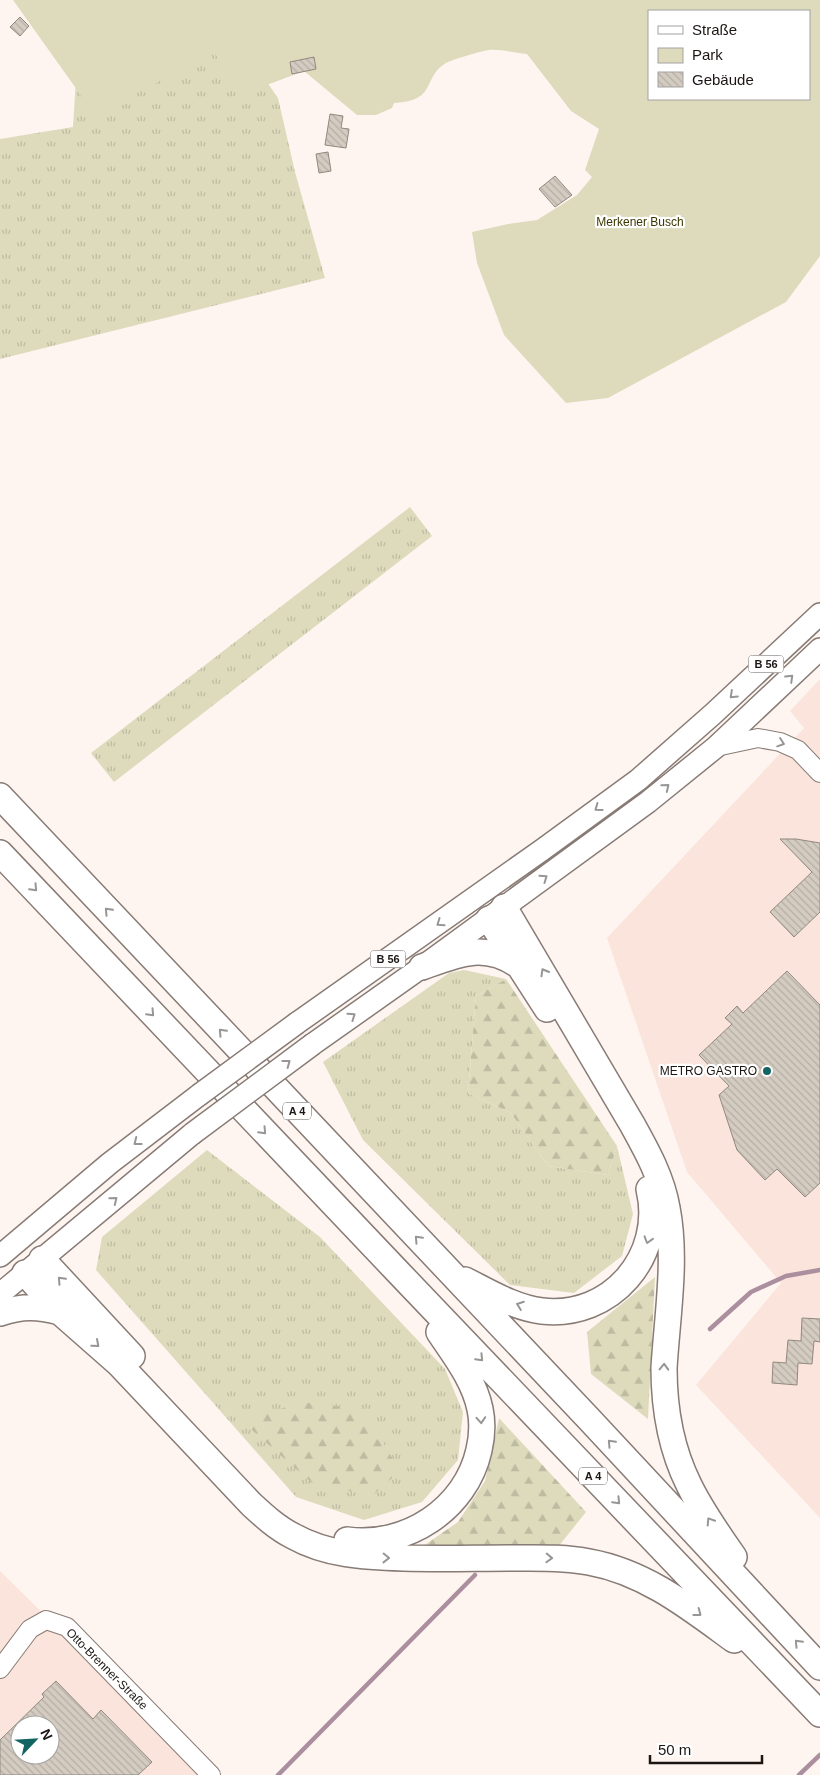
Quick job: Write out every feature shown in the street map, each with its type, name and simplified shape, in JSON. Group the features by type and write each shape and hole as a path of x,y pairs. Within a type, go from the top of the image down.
{"highway":[{"name":"A 4","path":"0,796 602,1433 820,1667"},
{"name":"A 4","path":"0,853 820,1714"},
{"path":"452,1274 506,1300 530,1309 550,1312 580,1309 597,1302 621,1286 642,1258 650,1234 652,1212 649,1191 631,1145 588,1073 518,965 496,913"},
{"name":"A 4","path":"496,913 632,1124 651,1161 664,1195 670,1224 670,1284 664,1389 672,1438 682,1470 697,1500 775,1620"},
{"path":"422,967 458,954 475,952 499,955 518,965"},
{"path":"34,1266 60,1312 118,1363 251,1504 273,1523 294,1537 330,1551 378,1558 544,1558 577,1560 605,1566 646,1581 671,1595 789,1680"},
{"name":"A 4","path":"34,1266 261,1495 300,1523 323,1534 335,1538 370,1541 408,1533 425,1524 449,1506 463,1488 474,1468 481,1442 480,1409 474,1388 461,1365 398,1272"},
{"path":"0,1314 26,1307 41,1307 60,1312"}],"main road":[{"name":"B 56","path":"34,1266 3,1253 110,1163 175,1112 638,780 713,714 820,614"},
{"name":"B 56","path":"0,1294 192,1134 312,1044 422,967 648,802 716,747 820,649"},
{"path":"480,894 496,913"},
{"path":"23,1235 34,1266"}],"street":[{"path":"716,747 758,738 780,742 798,750 820,773"},
{"name":"Otto-Brenner-Straße","path":"0,1669 30,1629 46,1620 67,1627 211,1775"}],"shaded area":[{"path":"820,679 820,1518 696,1385 781,1283 687,1172 607,938 804,728 790,711"},
{"path":"0,1571 207,1775 0,1775"}],"green space":[{"name":"Merkener Busch","path":"13,0 820,0 820,256 786,302 608,398 566,403 504,335 477,263 472,232 537,220 577,195 592,177 585,170 599,129 571,111 527,54 489,50 448,62 434,74 424,93 418,98 394,103 392,108 376,115 357,115 304,71 237,96 215,53 138,92 100,122"},
{"path":"222,17 278,98 295,172 325,278 0,359 0,139 73,127 78,46"},
{"path":"410,507 432,536 114,782 91,753"},
{"path":"464,970 506,979 476,996 468,1093 511,1113 548,1166 608,1175 617,1146 633,1214 622,1256 574,1293 510,1285 363,1140 323,1062 449,973"},
{"path":"506,979 617,1146 608,1175 548,1166 511,1113 468,1093 476,996"},
{"path":"207,1150 320,1237 445,1369 463,1412 458,1460 422,1502 364,1520 296,1497 96,1270 102,1237"},
{"path":"655,1277 648,1419 591,1374 587,1332"},
{"path":"300,1402 363,1409 400,1471 372,1496 312,1483 243,1422"},
{"path":"499,1418 586,1512 558,1547 416,1551 458,1522 485,1481"}],"building":[{"path":"20,17 29,26 20,36 10,27"},
{"path":"314,57 316,69 292,74 290,62"},
{"path":"330,114 343,116 341,128 349,129 346,148 325,145"},
{"path":"328,152 331,171 319,173 316,154"},
{"path":"555,176 572,195 555,207 539,189"},
{"path":"780,839 796,839 820,843 820,912 794,937 770,912 812,872"},
{"name":"METRO GASTRO","path":"787,971 820,1005 820,1183 805,1197 777,1169 765,1180 737,1150 719,1095 729,1086 699,1055 732,1024 725,1018 737,1006 743,1013"},
{"path":"802,1318 820,1319 820,1342 814,1341 812,1364 798,1363 797,1385 772,1383 773,1362 786,1363 788,1340 801,1341"},
{"path":"56,1681 93,1719 101,1710 152,1762 138,1775 0,1775 0,1740 10,1730 10,1765 60,1765 60,1715 26,1715 44,1697 42,1694"}],"waterway":[{"path":"710,1329 751,1292 786,1276 820,1270"},
{"path":"278,1775 475,1575"},
{"path":"799,1775 820,1755"}],"place":[{"name":"METRO GASTRO","path":"767,1071"}]}
